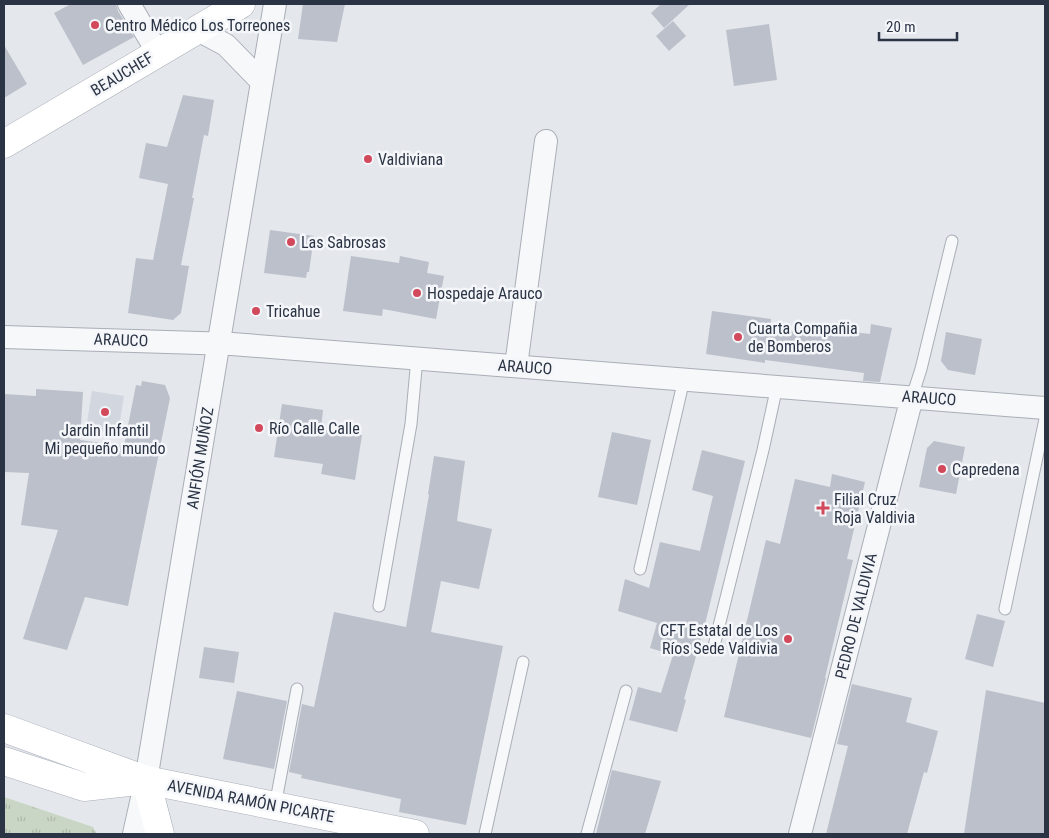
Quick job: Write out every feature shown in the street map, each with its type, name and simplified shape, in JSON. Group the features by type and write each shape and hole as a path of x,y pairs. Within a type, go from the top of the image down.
{"main road":[{"name":"BEAUCHEF","path":"4,144 241,4"},
{"name":"AVENIDA RAMÓN PICARTE","path":"4,728 146,780 415,834"},
{"name":"AVENIDA RAMÓN PICARTE","path":"4,761 84,787 146,780"},
{"path":"146,780 160,834"}],"street":[{"path":"129,4 158,53"},
{"name":"ANFIÓN MUÑOZ","path":"134,834 146,780 275,4"},
{"path":"198,30 226,45 262,82"},
{"path":"516,366 546,142"},
{"name":"ARAUCO","path":"4,336 219,343 1045,408"},
{"name":"PEDRO DE VALDIVIA","path":"800,834 912,397"}],"lane":[{"path":"912,397 921,369 952,241"},
{"path":"379,606 411,424 417,358"},
{"path":"640,569 684,379"},
{"path":"714,646 777,386"},
{"path":"1004,609 1045,419"},
{"path":"485,834 523,662"},
{"path":"275,806 296,689"},
{"path":"587,834 626,691"}],"shaded area":[{"name":"Jardin Infantil Mi pequeño mundo","path":"92,391 124,396 118,434 86,429"}],"green space":[{"path":"4,797 93,827 97,834 4,834"}],"building":[{"name":"Centro Médico Los Torreones","path":"71,4 116,4 118,11 134,37 83,65 54,13"},
{"path":"303,4 345,4 337,42 298,39"},
{"path":"661,4 690,4 664,28 651,13"},
{"path":"673,21 686,36 669,51 656,36"},
{"path":"769,24 777,80 734,86 726,30"},
{"path":"4,45 27,84 4,98"},
{"path":"183,95 214,100 208,136 204,135 181,265 189,266 181,313 173,320 128,313 136,258 153,260 168,184 139,178 146,143 167,147"},
{"path":"270,230 314,236 309,272 307,272 306,278 264,273"},
{"path":"351,256 399,263 400,256 429,262 427,273 444,276 436,319 383,309 382,316 343,311"},
{"path":"712,311 771,319 770,328 820,334 820,328 870,334 871,324 892,328 880,382 863,381 864,373 765,360 765,363 706,354"},
{"path":"946,332 982,339 975,375 948,370 941,361"},
{"path":"142,381 165,385 170,398 128,606 85,597 67,650 23,639 58,530 21,525 29,473 4,472 4,394 36,396 36,389 83,392 80,440 124,446 136,385 141,386"},
{"path":"282,404 323,410 321,429 362,435 355,480 321,474 323,464 274,457"},
{"path":"612,432 651,440 637,505 598,497"},
{"name":"Capredena","path":"934,441 965,447 956,494 919,487 927,448"},
{"path":"702,450 745,461 677,732 629,720 638,687 661,693 673,655 650,648 657,623 618,611 625,579 649,588 660,542 700,551 713,496 692,490"},
{"path":"434,456 465,461 457,521 492,529 479,589 441,581 431,632 503,646 466,825 399,812 401,799 301,778 302,775 289,772 302,704 314,707 334,612 406,627"},
{"name":"CFT Estatal de Los Ríos Sede Valdivia","path":"832,474 865,482 847,559 853,560 811,738 724,717 766,540 780,544 795,479 830,487"},
{"path":"977,614 1005,621 993,667 965,659"},
{"path":"204,647 239,652 234,683 199,678"},
{"path":"852,684 912,698 906,722 938,731 927,773 924,772 907,834 826,834 848,746 837,744"},
{"path":"986,690 1045,703 1045,834 964,834"},
{"path":"237,691 287,701 274,769 223,759"},
{"path":"612,770 661,781 645,834 596,834"}],"place":[{"name":"Centro Médico Los Torreones","path":"95,25"},
{"name":"Valdiviana","path":"368,159"},
{"name":"Las Sabrosas","path":"291,242"},
{"name":"Hospedaje Arauco","path":"417,293"},
{"name":"Tricahue","path":"256,311"},
{"name":"Cuarta Compañia de Bomberos","path":"738,337"},
{"name":"Jardin Infantil Mi pequeño mundo","path":"105,412"},
{"name":"Río Calle Calle","path":"259,428"},
{"name":"Capredena","path":"942,469"},
{"name":"Filial Cruz Roja Valdivia","path":"823,508"},
{"name":"CFT Estatal de Los Ríos Sede Valdivia","path":"788,639"}]}
